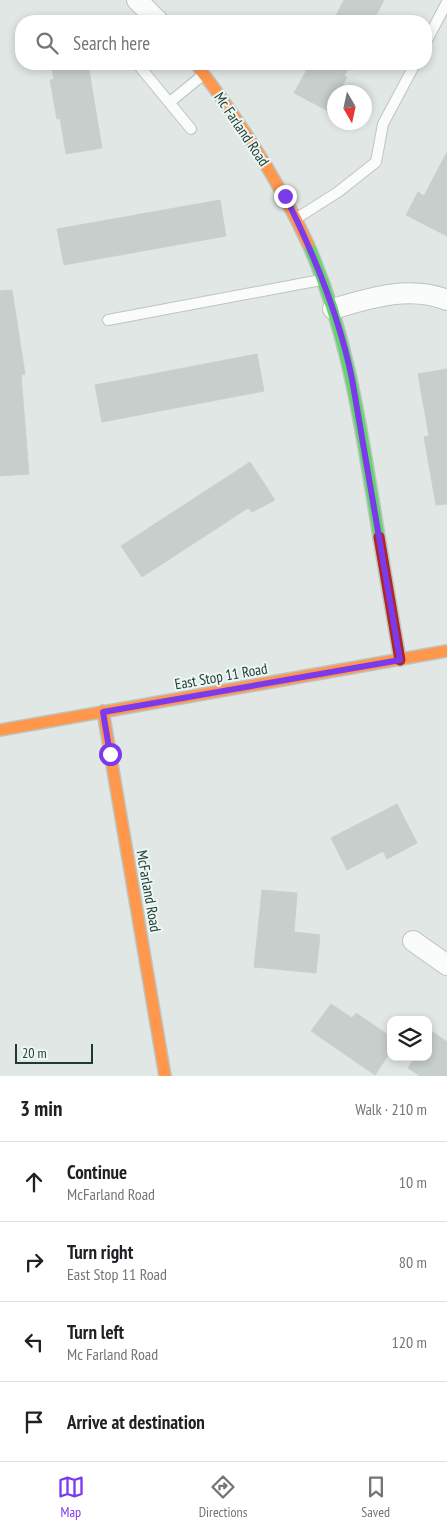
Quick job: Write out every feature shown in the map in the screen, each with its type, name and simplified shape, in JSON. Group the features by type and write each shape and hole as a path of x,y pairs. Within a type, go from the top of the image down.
{"street":[{"path":"137,0 152,15"},
{"name":"Mc Farland Road","path":"201,70 226,102 254,144 296,218 333,309 350,371 400,660"},
{"path":"333,309 370,298 402,293 423,294 447,300"},
{"name":"East Stop 11 Road","path":"0,730 447,651"},
{"name":"McFarland Road","path":"103,712 165,1076"},
{"path":"413,941 447,965"}],"lane":[{"path":"432,31 447,2"},
{"path":"142,70 191,129"},
{"path":"296,218 338,192 376,162 383,124 412,70"},
{"path":"170,102 204,74"},
{"path":"108,320 322,280"}],"building":[{"path":"344,0 384,0 376,15 336,15"},
{"path":"52,70 89,70 102,148 66,154 60,118 57,119 50,80 54,79"},
{"path":"307,70 348,70 344,76 347,77 343,85 327,85 327,110 294,93"},
{"path":"447,152 447,236 406,215 418,192 424,196"},
{"path":"220,200 226,236 64,265 57,229"},
{"path":"12,290 25,374 21,375 29,474 0,476 0,291"},
{"path":"257,354 264,391 102,422 95,385"},
{"path":"447,369 447,504 436,505 424,437 429,436 418,374"},
{"path":"250,462 275,500 252,512 248,508 142,577 121,546"},
{"path":"397,804 417,843 387,859 383,851 347,870 331,838"},
{"path":"262,890 297,893 294,932 320,935 316,973 254,967"},
{"path":"331,1004 352,1018 356,1013 387,1034 387,1057 375,1075 311,1031"},
{"path":"433,1032 447,1042 447,1076 420,1076 408,1068 412,1061 432,1061"}],"traffic: fast":[{"path":"308,244 334,316 353,388 379,537"}],"traffic: slow":[{"path":"200,70 257,151 284,196 308,244"},
{"path":"0,730 447,651"},
{"path":"103,711 165,1076"}],"traffic: jam":[{"path":"379,537 400,660"}],"route":[{"path":"110,754 103,712 400,660 345,347 333,309 306,240 285,196"}]}
